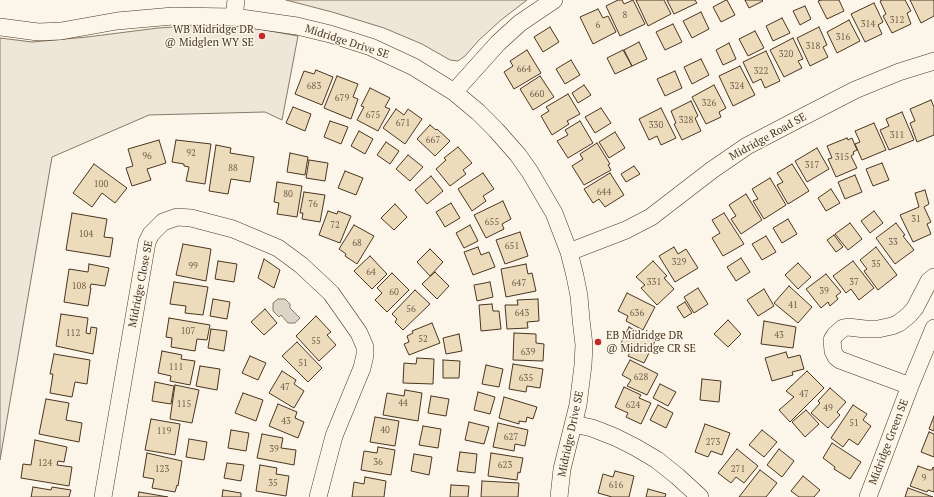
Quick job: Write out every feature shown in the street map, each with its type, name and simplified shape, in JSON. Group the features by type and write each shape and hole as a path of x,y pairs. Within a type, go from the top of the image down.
{"street":[{"path":"234,17 236,0"},
{"path":"454,92 480,61 498,43 520,23 554,0"},
{"name":"Midridge Drive SE","path":"0,27 38,32 61,31 117,21 173,16 234,17 297,26 330,34 371,47 414,67 454,92 478,112 518,155 539,186 554,213 568,252 579,296 584,345 581,385 574,424 562,469 559,497"},
{"name":"Midridge Road SE","path":"568,252 626,230 651,217 712,170 747,146 855,90 899,72 934,61"},
{"name":"Midridge Close SE","path":"103,497 147,242 151,234 163,222 177,218 191,218 233,229 278,248 301,265 331,293 362,340 365,355 362,368 334,436 318,497"},
{"name":"Midridge Green SE","path":"910,386 840,360 836,357 833,351 832,340 843,328 848,327 865,330 878,329 892,326 899,322 909,315 929,281 934,277"},
{"name":"Midridge Green SE","path":"868,497 910,386 934,328"},
{"path":"574,424 592,428 615,437 640,450 657,460 700,497"}],"shaded area":[{"path":"286,0 527,0 501,20 479,40 465,56 458,61 450,60 422,44 384,28"},
{"path":"204,25 237,25 298,36 282,120 265,112 149,115 52,157 0,460 0,38 32,42 158,28"},
{"path":"278,299 285,299 290,304 290,308 300,318 295,323 288,323 281,315 279,317 273,311 273,303"}],"building":[{"path":"618,0 622,0 624,4 633,0 645,24 620,36 606,6"},
{"path":"636,0 664,0 671,14 648,26"},
{"path":"667,0 695,0 697,3 674,14"},
{"path":"726,0 735,15 721,22 713,7"},
{"path":"745,0 762,0 763,1 749,8"},
{"path":"839,0 844,11 827,19 818,1"},
{"path":"905,0 911,11 907,13 911,24 892,33 883,16 886,14 880,1"},
{"path":"910,0 934,0 934,16 921,23"},
{"path":"874,3 883,22 878,25 882,34 865,42 851,14"},
{"path":"805,6 811,19 800,25 793,11"},
{"path":"598,9 603,18 608,16 616,32 593,44 580,17"},
{"path":"701,12 709,29 692,38 683,21"},
{"path":"782,18 790,33 773,41 766,26"},
{"path":"849,20 860,41 837,53 827,32"},
{"path":"673,24 682,42 665,50 656,32"},
{"path":"550,27 559,42 543,52 534,37"},
{"path":"819,27 827,45 823,47 828,57 810,66 797,38"},
{"path":"755,31 764,48 748,56 739,39"},
{"path":"793,38 803,59 798,61 802,68 784,77 770,50"},
{"path":"639,42 647,59 632,66 624,50"},
{"path":"729,43 736,59 723,65 716,50"},
{"path":"527,50 541,73 514,89 504,72 513,66 510,61"},
{"path":"623,50 632,66 615,74 607,58"},
{"path":"766,51 780,81 765,88 761,79 753,83 743,62"},
{"path":"701,59 709,75 692,84 684,67"},
{"path":"571,60 580,75 565,84 556,69"},
{"path":"740,66 755,95 733,106 719,76"},
{"path":"316,70 333,77 322,105 295,94 304,71 314,74"},
{"path":"675,71 682,88 665,96 657,79"},
{"path":"337,76 358,84 353,97 358,99 351,119 324,108"},
{"path":"540,76 554,97 533,110 520,89"},
{"path":"584,85 591,95 578,103 572,93"},
{"path":"714,85 726,108 719,112 721,117 706,124 692,97"},
{"path":"370,88 390,98 385,107 390,109 378,131 357,120 364,107 361,106"},
{"path":"568,94 580,114 567,121 569,124 552,135 541,116 549,111 546,107"},
{"path":"931,100 934,107 934,135 917,142 910,123 915,121 910,109"},
{"path":"691,101 698,116 695,118 701,131 682,140 674,124 676,123 671,111"},
{"path":"293,107 311,114 305,131 286,123"},
{"path":"601,108 611,123 595,133 585,117"},
{"path":"661,108 676,138 661,145 657,136 649,140 639,119"},
{"path":"396,109 404,115 408,109 422,119 405,144 383,128"},
{"path":"902,112 914,140 889,150 880,130 889,126 886,119"},
{"path":"330,121 348,127 341,144 324,137"},
{"path":"580,121 593,143 568,158 557,141 568,135 565,130"},
{"path":"874,123 886,150 862,160 855,144 860,142 855,131"},
{"path":"430,125 436,130 437,129 450,141 435,156 417,139"},
{"path":"359,131 373,139 365,154 351,146"},
{"path":"615,132 625,148 609,158 599,142"},
{"path":"847,138 848,140 852,138 857,150 853,152 854,154 851,156 857,168 836,177 828,159 832,158 827,146"},
{"path":"159,140 166,163 147,169 151,180 132,186 126,168 133,166 128,149"},
{"path":"176,140 211,144 205,184 186,181 189,167 184,166 184,164 172,162"},
{"path":"386,142 399,151 390,164 377,155"},
{"path":"597,143 610,164 608,165 611,170 584,185 572,166 583,159 580,154"},
{"path":"216,145 231,148 230,153 254,157 250,182 231,179 228,194 209,191"},
{"path":"458,147 472,163 463,170 466,174 450,186 436,169 446,160 444,158"},
{"path":"817,148 829,169 807,182 795,161"},
{"path":"290,153 308,157 305,175 287,172"},
{"path":"408,155 423,167 410,181 396,169"},
{"path":"309,160 328,163 325,181 306,178"},
{"path":"882,163 889,180 873,186 866,169"},
{"path":"94,164 127,188 115,203 102,193 92,207 73,193"},
{"path":"792,164 809,191 788,204 777,185 783,182 777,173"},
{"path":"634,166 640,174 626,182 621,174"},
{"path":"345,171 363,178 356,195 338,188"},
{"path":"483,173 494,189 483,196 486,201 472,211 458,189"},
{"path":"610,173 624,195 605,207 599,199 593,203 584,189"},
{"path":"855,175 862,192 845,199 838,182"},
{"path":"431,176 443,191 427,204 415,190"},
{"path":"770,178 786,205 764,219 753,201 758,199 752,189"},
{"path":"277,182 302,186 297,217 277,214 279,203 274,202"},
{"path":"831,189 840,203 826,211 818,198"},
{"path":"925,190 929,204 924,207 931,222 927,224 931,234 913,242 900,215 919,207 915,193"},
{"path":"304,192 325,195 320,222 302,219 303,213 300,213"},
{"path":"746,194 762,220 741,234 731,219 736,216 729,205"},
{"path":"503,201 511,219 502,224 504,229 486,238 474,215"},
{"path":"451,203 460,218 445,227 436,212"},
{"path":"395,204 407,217 394,230 381,218"},
{"path":"328,211 337,214 338,211 351,216 340,243 319,235"},
{"path":"874,211 883,223 870,233 861,221"},
{"path":"72,213 107,219 104,237 113,238 110,257 66,250"},
{"path":"724,213 744,244 723,256 712,238 720,233 712,220"},
{"path":"788,219 797,234 782,243 773,228"},
{"path":"850,223 862,239 848,250 835,234"},
{"path":"896,223 905,235 903,236 914,250 895,264 876,238"},
{"path":"354,225 374,236 357,264 345,256 346,254 339,249"},
{"path":"470,225 478,241 464,248 456,233"},
{"path":"520,232 528,256 505,264 496,240"},
{"path":"834,235 843,247 836,252 827,240"},
{"path":"766,236 776,252 762,260 752,244"},
{"path":"183,244 211,249 206,281 176,275"},
{"path":"478,247 481,255 489,252 495,267 473,275 464,252"},
{"path":"674,247 678,254 686,249 698,268 675,282 659,256"},
{"path":"876,247 897,275 878,290 864,271 867,269 860,260"},
{"path":"430,249 443,262 430,276 417,262"},
{"path":"370,256 387,274 372,289 354,271"},
{"path":"741,258 750,272 736,281 727,267"},
{"path":"264,259 280,270 274,288 258,278"},
{"path":"218,261 237,264 234,282 215,279"},
{"path":"653,261 667,276 664,278 674,289 657,305 641,288 645,285 636,277"},
{"path":"853,261 874,288 859,300 851,289 846,293 833,276"},
{"path":"798,263 811,277 798,289 785,275"},
{"path":"89,264 109,268 105,286 91,284 88,306 64,302 69,269 88,272"},
{"path":"526,264 528,274 532,273 536,291 506,297 501,269"},
{"path":"435,272 449,286 437,299 422,284"},
{"path":"392,273 409,290 387,312 375,300 382,293 377,288"},
{"path":"826,274 841,292 836,296 838,299 830,306 828,302 821,308 806,289"},
{"path":"174,282 208,287 203,315 185,313 186,306 170,304"},
{"path":"490,282 493,297 477,301 474,285"},
{"path":"789,286 812,307 798,323 774,303"},
{"path":"698,288 708,304 694,313 684,297"},
{"path":"764,289 774,306 758,316 747,300"},
{"path":"415,290 430,304 403,330 395,322 397,319 392,314"},
{"path":"627,293 655,307 643,330 626,321 628,316 618,311"},
{"path":"213,299 230,302 227,319 210,316"},
{"path":"538,299 539,321 527,322 528,328 507,329 505,305 518,305 517,300"},
{"path":"685,302 692,313 684,318 677,307"},
{"path":"492,304 493,311 499,311 501,329 481,331 479,305"},
{"path":"265,309 277,323 264,335 251,322"},
{"path":"61,314 88,318 86,333 90,334 91,327 97,328 93,354 56,346"},
{"path":"316,316 331,332 327,335 336,345 319,361 296,336"},
{"path":"169,318 210,325 207,340 197,339 195,351 171,347 172,338 166,337"},
{"path":"728,320 741,334 728,347 714,334"},
{"path":"764,321 796,327 793,348 761,344"},
{"path":"432,323 440,343 409,355 404,344 409,342 407,336 413,333 412,331"},
{"path":"629,327 655,341 644,363 628,356 631,351 620,345"},
{"path":"211,329 227,331 224,351 208,348"},
{"path":"514,333 536,334 536,343 544,344 543,361 513,360"},
{"path":"459,334 462,351 446,354 443,338"},
{"path":"297,342 322,368 308,382 282,356"},
{"path":"162,351 182,355 181,359 195,361 190,385 170,381 171,376 158,373"},
{"path":"786,352 788,358 800,355 804,369 792,372 793,375 772,381 765,358"},
{"path":"54,354 90,360 87,384 75,382 72,397 50,393 53,374 50,374"},
{"path":"250,356 266,363 258,380 242,373"},
{"path":"417,358 434,359 433,384 403,383 404,363 416,364"},
{"path":"443,360 460,361 459,378 443,378"},
{"path":"630,360 658,374 647,395 627,386 631,380 622,375"},
{"path":"513,364 543,369 540,388 527,386 526,392 509,389"},
{"path":"486,365 503,369 499,387 482,384"},
{"path":"200,366 220,369 217,390 196,386"},
{"path":"282,371 296,380 294,384 304,391 294,408 269,393"},
{"path":"807,371 824,388 790,422 779,410 794,397 786,391"},
{"path":"702,379 721,381 719,402 700,400"},
{"path":"155,382 174,386 171,404 152,401"},
{"path":"660,384 676,392 668,406 653,398"},
{"path":"175,385 199,390 192,423 170,419"},
{"path":"624,387 641,395 639,398 651,403 641,424 626,417 628,413 615,407"},
{"path":"830,388 846,402 837,412 840,415 828,428 811,413 820,403 818,401"},
{"path":"405,390 422,393 418,421 383,415 387,393 404,396"},
{"path":"478,392 495,397 490,414 474,410"},
{"path":"243,393 263,400 256,421 235,413"},
{"path":"431,396 449,399 446,416 428,413"},
{"path":"504,397 537,407 533,419 527,417 526,422 519,421 519,424 499,418"},
{"path":"46,399 69,403 66,420 82,423 79,442 39,434"},
{"path":"278,404 297,412 295,418 304,422 298,438 269,426"},
{"path":"658,405 673,413 666,428 650,420"},
{"path":"853,405 867,414 863,420 871,426 858,445 849,439 843,447 831,438"},
{"path":"806,410 819,424 805,437 792,422"},
{"path":"934,416 934,431 929,429"},
{"path":"375,417 399,421 395,446 370,442"},
{"path":"151,419 180,424 175,455 145,450"},
{"path":"469,422 489,427 484,444 465,440"},
{"path":"498,423 528,430 525,446 515,444 514,451 493,447"},
{"path":"705,424 730,433 722,455 711,451 708,457 695,452"},
{"path":"423,426 441,429 438,448 419,445"},
{"path":"231,430 249,433 246,451 228,448"},
{"path":"762,430 777,442 764,457 749,445"},
{"path":"929,432 934,434 934,457 921,452"},
{"path":"262,434 283,438 281,448 296,450 294,465 257,458"},
{"path":"189,439 207,442 204,460 186,457"},
{"path":"35,440 67,447 64,462 58,461 57,465 72,467 69,486 21,478 23,464 31,465"},
{"path":"832,443 861,462 850,479 834,469 835,467 823,458"},
{"path":"378,447 395,450 391,475 361,470 364,451 377,453"},
{"path":"737,449 758,466 744,483 736,477 731,483 718,473"},
{"path":"779,449 794,461 782,477 767,465"},
{"path":"460,452 477,454 475,473 457,471"},
{"path":"147,453 182,461 178,486 177,485 175,492 152,488 154,479 143,477"},
{"path":"491,453 523,458 517,480 488,476"},
{"path":"414,454 432,457 429,475 411,471"},
{"path":"227,463 244,465 241,481 224,478"},
{"path":"260,465 277,468 276,474 289,476 286,496 256,491"},
{"path":"918,466 929,470 932,470 933,467 934,468 934,492 928,490 927,492 910,486"},
{"path":"760,470 777,483 766,497 739,497"},
{"path":"615,471 634,476 629,497 612,497 598,493 603,474 613,477"},
{"path":"803,476 820,490 814,497 799,497 791,491"},
{"path":"365,477 386,481 384,497 352,497 354,482 364,484"},
{"path":"482,481 519,483 518,497 481,497"},
{"path":"451,485 469,486 468,497 450,497"},
{"path":"33,487 51,490 52,487 71,490 69,497 31,497"},
{"path":"908,488 933,497 905,497"},
{"path":"648,489 666,494 665,497 646,497"},
{"path":"223,490 241,493 241,497 222,497"},
{"path":"139,492 168,497 138,497"}],"place":[{"name":"WB Midridge DR @ Midglen WY SE","path":"262,36"},
{"name":"EB Midridge DR @ Midridge CR SE","path":"598,342"}]}
